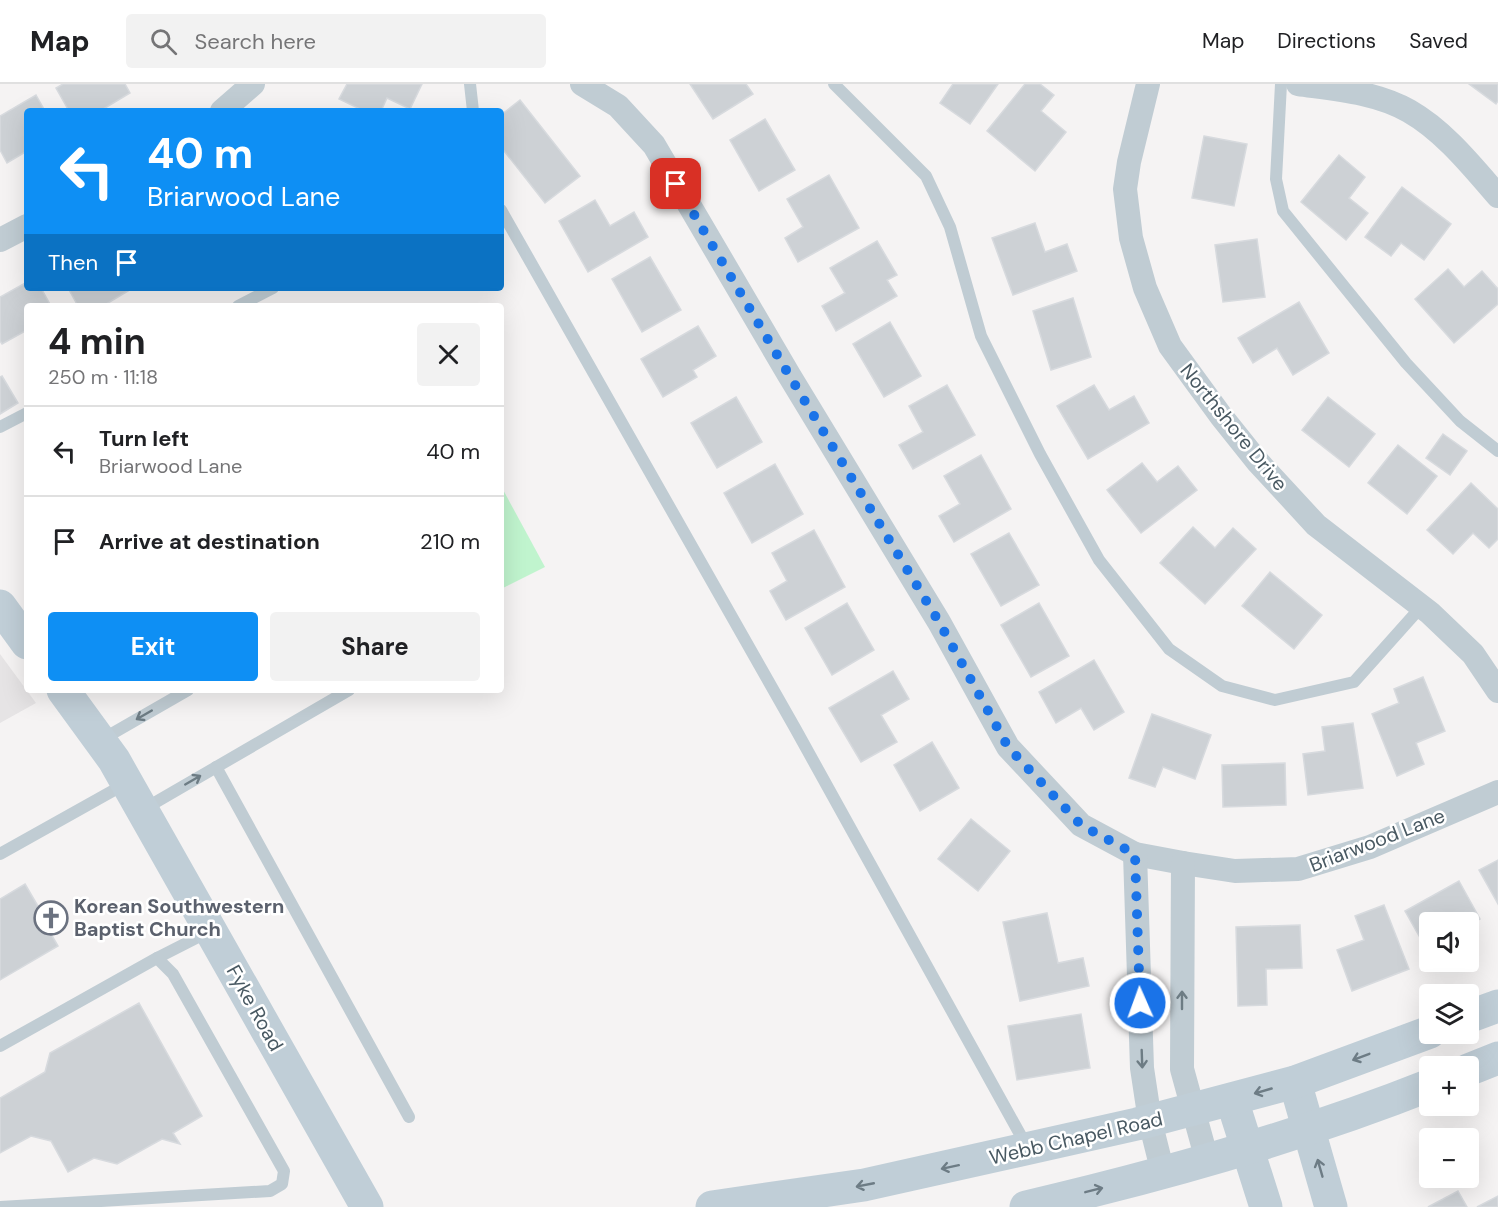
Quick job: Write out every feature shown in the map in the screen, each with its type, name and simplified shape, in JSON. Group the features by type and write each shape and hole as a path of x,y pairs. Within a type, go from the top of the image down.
{"main road":[{"name":"Fyke Road","path":"65,693 101,741 135,796 367,1207"},
{"path":"1479,1013 1498,1006"},
{"name":"Webb Chapel Road","path":"712,1207 815,1200 864,1185 1150,1121 1295,1082 1419,1036"},
{"path":"1479,1066 1498,1058"},
{"path":"1295,1082 1331,1207"},
{"path":"1026,1207 1162,1173 1309,1130 1419,1089"},
{"path":"1232,1100 1266,1207"}],"street":[{"path":"225,108 253,84"},
{"name":"Briarwood Lane","path":"582,84 618,106 654,145 789,375 939,622 1008,747 1081,825 1135,854 1183,864 1235,871 1298,869 1370,847 1498,792"},
{"name":"Northshore Drive","path":"1148,84 1129,162 1125,189 1131,238 1145,288 1170,346 1250,452 1316,525 1421,606 1473,654 1498,691"},
{"path":"1298,84 1369,95 1407,110 1439,132 1498,196"},
{"path":"0,240 24,228"},
{"path":"1135,854 1142,1068 1150,1121 1162,1173"},
{"path":"1183,864 1182,1069 1207,1160"}],"lane":[{"path":"470,84 473,108"},
{"path":"834,84 926,176 950,227 981,336 1040,454 1099,560 1169,649 1222,686 1275,700 1354,681 1421,606"},
{"path":"1281,84 1275,179 1283,211 1406,363 1460,422 1498,451"},
{"path":"504,215 795,728 1028,1150"},
{"path":"244,303 267,291"},
{"path":"0,427 24,415"},
{"path":"101,741 183,693"},
{"path":"0,854 135,796 216,767 344,693"},
{"path":"216,767 409,1117"},
{"path":"0,1046 211,930"},
{"path":"0,1207 270,1191 282,1184 284,1171 173,974 157,958"}],"shaded area":[{"path":"0,654 24,687 24,693 29,693 36,703 0,723"}],"green space":[{"path":"504,492 545,567 504,588"}],"building":[{"path":"63,84 125,84 130,93 105,108 67,108 56,88"},
{"path":"347,84 422,84 410,108 387,98 382,108 358,108 339,99"},
{"path":"690,84 746,84 753,94 713,119"},
{"path":"953,84 998,84 970,124 940,103"},
{"path":"1025,84 1040,84 1054,95 1041,111 1066,132 1035,171 987,131"},
{"path":"1469,84 1498,84 1498,101 1496,104"},
{"path":"36,95 43,108 24,108 24,153 7,163 0,150 0,116"},
{"path":"520,100 580,176 545,203 504,151 504,113"},
{"path":"765,119 795,170 759,191 730,140"},
{"path":"1204,136 1247,144 1234,206 1192,198"},
{"path":"1339,155 1365,177 1349,198 1368,213 1346,240 1301,202"},
{"path":"829,175 859,228 798,262 785,238 803,227 787,199"},
{"path":"1402,187 1451,224 1424,260 1401,243 1391,256 1365,237"},
{"path":"595,200 610,226 634,212 648,237 588,272 559,221"},
{"path":"1035,223 1045,252 1067,244 1077,271 1013,295 992,238"},
{"path":"1257,239 1265,297 1223,302 1215,245"},
{"path":"877,241 897,275 887,280 897,296 836,331 822,306 845,293 830,268"},
{"path":"650,257 681,310 642,332 612,279"},
{"path":"1448,269 1464,287 1482,271 1498,289 1498,304 1454,343 1415,299"},
{"path":"24,284 24,291 43,291 49,303 24,303 24,332 2,344 0,341 0,297"},
{"path":"70,291 128,291 108,303 76,303"},
{"path":"1073,298 1091,357 1051,370 1033,311"},
{"path":"1299,302 1329,353 1293,375 1277,348 1253,363 1238,338"},
{"path":"890,322 921,376 884,397 853,344"},
{"path":"698,326 716,356 693,370 697,377 663,397 641,359"},
{"path":"2,376 18,403 0,414 0,377"},
{"path":"947,385 975,435 913,469 899,445 923,432 909,406"},
{"path":"1094,385 1109,410 1134,396 1149,423 1088,459 1057,406"},
{"path":"736,397 762,442 717,468 691,423"},
{"path":"1328,397 1375,434 1349,467 1302,430"},
{"path":"1443,434 1467,451 1450,475 1426,458"},
{"path":"1398,445 1437,476 1407,514 1368,483"},
{"path":"981,455 1011,509 954,542 939,516 960,504 944,476"},
{"path":"1142,463 1157,482 1178,466 1197,490 1141,533 1107,490"},
{"path":"775,464 803,514 752,543 724,493"},
{"path":"1471,483 1498,509 1498,539 1489,548 1473,533 1453,554 1427,530"},
{"path":"1193,527 1215,548 1233,528 1256,549 1205,604 1160,563"},
{"path":"814,530 845,587 786,620 770,591 787,581 772,553"},
{"path":"1009,533 1039,585 1001,606 971,554"},
{"path":"1270,572 1322,615 1294,649 1242,606"},
{"path":"847,603 874,650 832,675 805,628"},
{"path":"1039,603 1069,656 1031,677 1001,625"},
{"path":"1094,660 1124,712 1094,730 1081,708 1056,723 1039,692"},
{"path":"893,671 909,699 881,715 897,742 861,762 829,708"},
{"path":"1423,677 1445,731 1416,743 1424,764 1397,776 1372,714 1399,703 1394,689"},
{"path":"1152,714 1211,735 1195,779 1163,767 1155,787 1129,778"},
{"path":"1353,723 1363,788 1308,795 1303,754 1325,751 1322,727"},
{"path":"932,742 959,788 920,811 894,765"},
{"path":"1285,763 1286,805 1223,807 1222,765"},
{"path":"971,819 1010,851 978,891 938,859"},
{"path":"1498,860 1498,904 1479,870"},
{"path":"1459,881 1476,912 1419,912 1419,936 1405,911"},
{"path":"25,884 49,925 47,927 58,946 0,980 0,899"},
{"path":"1384,905 1409,969 1352,991 1337,950 1364,940 1355,916"},
{"path":"1047,913 1058,963 1083,958 1089,986 1020,1001 1003,922"},
{"path":"1300,925 1302,968 1266,969 1267,1005 1238,1006 1236,927"},
{"path":"139,1003 202,1116 173,1133 180,1144 162,1139 117,1164 94,1158 68,1172 51,1141 31,1136 0,1153 0,1098 45,1072 50,1053"},
{"path":"1081,1014 1090,1068 1017,1080 1008,1026"},
{"path":"1458,1191 1467,1207 1428,1207"},
{"path":"1498,1196 1498,1207 1477,1207"}],"place":[{"name":"Korean Southwestern Baptist Church","path":"51,918"}],"route":[{"path":"676,184 939,622 1008,747 1081,825 1135,854 1140,1003"}]}
